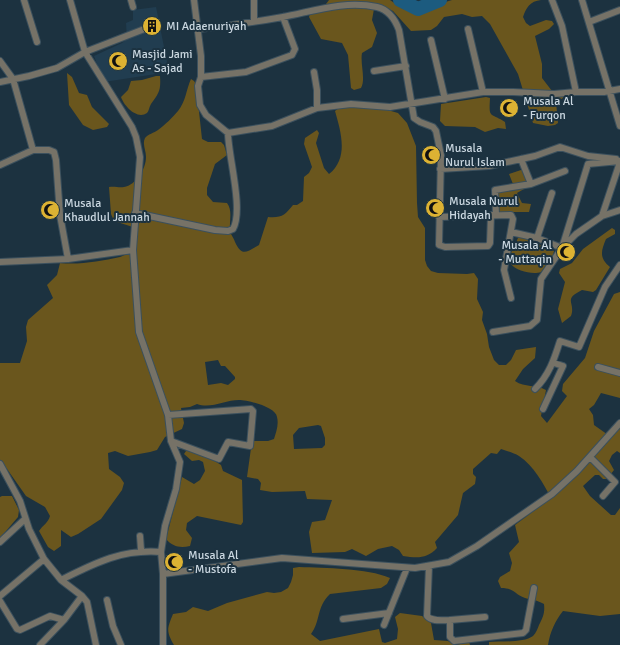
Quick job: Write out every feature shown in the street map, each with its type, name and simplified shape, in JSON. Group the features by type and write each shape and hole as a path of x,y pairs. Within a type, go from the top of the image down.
{"street":[{"path":"24,0 37,42"},
{"path":"70,0 85,52 132,127 136,137 140,165 133,250 139,332 168,414 171,441 180,462 161,552 163,574 162,645"},
{"path":"135,213 224,231 231,230 235,226 235,182 228,133 202,108 198,86 201,76 199,29 194,0"},
{"path":"254,0 254,21"},
{"path":"552,0 562,26 576,92"},
{"path":"582,0 620,126"},
{"path":"199,29 283,16 331,6 377,7 384,10 394,18 402,42 416,120 432,126 436,131 441,155 438,242 440,246 488,246 490,243 495,190 531,184 565,171"},
{"path":"589,22 620,10"},
{"path":"201,76 246,72 292,55 295,49 283,16"},
{"path":"0,82 29,76 64,65 85,52 147,28"},
{"path":"468,29 483,92"},
{"path":"431,40 445,99"},
{"path":"0,61 13,79 33,150"},
{"path":"374,71 406,66"},
{"path":"314,72 318,90 317,108"},
{"path":"228,133 272,126 317,108 358,103 390,107 483,92 554,94 576,92 591,93 620,89"},
{"path":"440,168 489,166 521,159 560,147 588,156 620,161"},
{"path":"0,165 33,150 49,150 54,152 60,215 68,259"},
{"path":"521,159 531,184"},
{"path":"562,248 588,164 620,161"},
{"path":"602,216 620,161"},
{"path":"537,238 552,193"},
{"path":"493,332 530,326 536,322 539,313 541,279 562,248 579,231 602,216 620,210"},
{"path":"439,218 509,214 513,219 504,270 511,298"},
{"path":"511,232 537,238 562,248"},
{"path":"0,262 68,259 133,250"},
{"path":"535,389 548,374 554,363 560,341 579,347 604,287 620,265"},
{"path":"543,409 563,366 554,363"},
{"path":"598,367 620,374"},
{"path":"548,374 557,379"},
{"path":"168,414 251,409 253,411 250,446 228,442 219,459 171,441"},
{"path":"163,574 282,558 407,568 449,562 476,546 552,494 590,457 620,423"},
{"path":"590,457 618,479 603,496"},
{"path":"0,464 20,501 25,519 44,559 61,580 82,596 88,605 96,645"},
{"path":"0,542 25,519"},
{"path":"140,536 140,550"},
{"path":"61,580 105,559 140,550 161,552"},
{"path":"0,596 44,559"},
{"path":"429,566 427,616 429,619 450,620 485,617"},
{"path":"384,626 407,568"},
{"path":"450,620 450,637 454,641 519,634 526,630 534,588"},
{"path":"40,645 64,620 82,596"},
{"path":"107,600 113,626 121,645"},
{"path":"0,601 17,629 20,630 50,616 64,620"},
{"path":"343,620 389,613"}],"shaded area":[{"path":"329,0 390,0 403,9 416,11 452,0 541,0 531,3 523,17 526,23 530,26 546,20 552,21 554,24 549,29 535,36 542,64 542,78 552,91 559,91 564,95 563,98 556,102 558,123 548,126 533,123 518,74 490,24 482,16 472,17 462,14 444,17 437,26 431,30 411,31 393,11 380,5 374,9 372,20 377,33 372,47 362,53 363,80 361,88 354,90 351,88 348,55 342,43 321,39 309,17 311,11 326,4"},
{"path":"156,7 169,72 104,82 94,56 122,43 127,39 126,23 133,20 133,10"},
{"path":"67,73 72,77 79,93 87,95 92,107 109,124 107,127 93,130 83,125 69,105"},
{"path":"160,76 160,89 150,105 148,112 143,115 139,115 131,111 121,97 128,90 131,81"},
{"path":"191,79 196,84 202,139 208,142 221,142 224,145 227,155 215,164 207,188 207,195 213,202 227,203 229,206 231,233 240,250 245,252 259,245 268,217 283,215 293,205 297,205 303,201 304,177 309,173 312,167 304,144 305,138 317,130 319,133 316,143 324,168 329,174 335,168 339,160 342,144 335,111 339,108 355,107 384,109 398,113 407,123 416,146 418,217 425,228 425,260 427,266 431,271 438,273 474,273 478,279 477,299 483,312 482,320 487,334 489,347 494,360 499,365 506,365 511,360 516,350 536,347 535,358 523,369 515,381 523,385 538,387 546,390 541,416 547,423 567,396 562,391 563,384 585,358 594,331 614,294 620,292 620,398 601,393 594,405 589,409 593,415 594,425 611,437 620,428 620,453 617,451 612,455 609,461 614,470 607,479 603,479 599,475 595,475 583,486 590,496 611,515 615,515 620,508 620,614 600,616 563,611 553,627 548,645 489,645 489,642 518,641 529,638 533,636 542,620 544,604 525,598 509,589 501,588 498,581 500,577 510,571 512,563 509,553 519,542 515,525 551,498 534,470 524,460 513,453 501,449 497,454 491,453 473,469 473,474 476,477 475,484 463,493 458,515 435,542 437,548 426,556 403,556 399,550 392,546 378,549 366,556 352,549 345,552 312,553 309,532 312,522 325,520 332,500 307,499 305,491 272,492 260,490 261,483 258,479 247,477 252,441 268,441 274,439 278,420 275,413 267,407 243,400 234,400 213,405 197,404 190,407 181,408 184,423 182,429 165,437 157,450 128,456 115,451 108,453 109,469 120,477 124,483 122,490 101,519 71,537 61,530 61,546 54,551 48,547 39,531 50,516 45,507 26,496 7,469 0,470 0,363 20,363 27,341 26,327 28,320 53,298 47,285 57,275 60,263 83,263 105,260 122,256 137,249 136,228 114,221 111,214 109,187 128,186 140,176 146,162 144,143 145,138 161,128 178,111 181,107","holes":["218,360 221,366 225,366 235,377 235,379 228,385 221,383 208,385 205,362","318,425 321,426 325,438 325,445 322,448 294,449 293,435 299,428"]},
{"path":"486,97 490,98 491,114 505,122 506,129 498,128 485,132 475,127 445,126 440,121 441,104"},
{"path":"524,169 528,181 524,189 517,193 522,203 531,204 529,212 498,212 494,192 513,184 509,174"},
{"path":"612,228 615,230 615,234 606,239 602,251 604,261 610,267 596,290 593,292 582,290 573,296 571,299 571,316 562,323 558,309 565,282 559,273 560,269 572,263 583,249"},
{"path":"518,238 525,238 554,251 553,255 541,272 525,272 517,269 511,264 511,253"},
{"path":"186,451 200,453 221,465 223,471 242,480 243,522 241,525 197,516 187,523 186,530 192,538 190,546 180,547 171,544 166,539 182,477 194,484 200,480 205,471 203,462 199,460 192,461 184,454"},
{"path":"12,496 19,510 18,517 0,538 0,497"},
{"path":"293,568 358,570 390,578 387,584 381,588 330,594 320,609 316,624 311,634 320,641 379,629 382,642 385,643 397,639 398,629 395,617 400,613 422,616 431,623 434,640 448,641 456,645 174,645 168,630 173,614 186,612 193,607 208,611 227,603 267,592 281,592 288,588 291,582"},
{"path":"469,642 470,645 456,645"}],"waterway":[{"path":"400,0 418,9 440,0"}],"place":[{"name":"MI Adaenuriyah","path":"152,26"},
{"name":"Masjid Jami As - Sajad","path":"118,61"},
{"name":"Musala Al - Furqon","path":"509,108"},
{"name":"Musala Nurul Islam","path":"431,155"},
{"name":"Musala Nurul Hidayah","path":"435,208"},
{"name":"Musala Khaudlul Jannah","path":"50,210"},
{"name":"Musala Al - Muttaqin","path":"566,252"},
{"name":"Musala Al - Mustofa","path":"174,562"}]}
